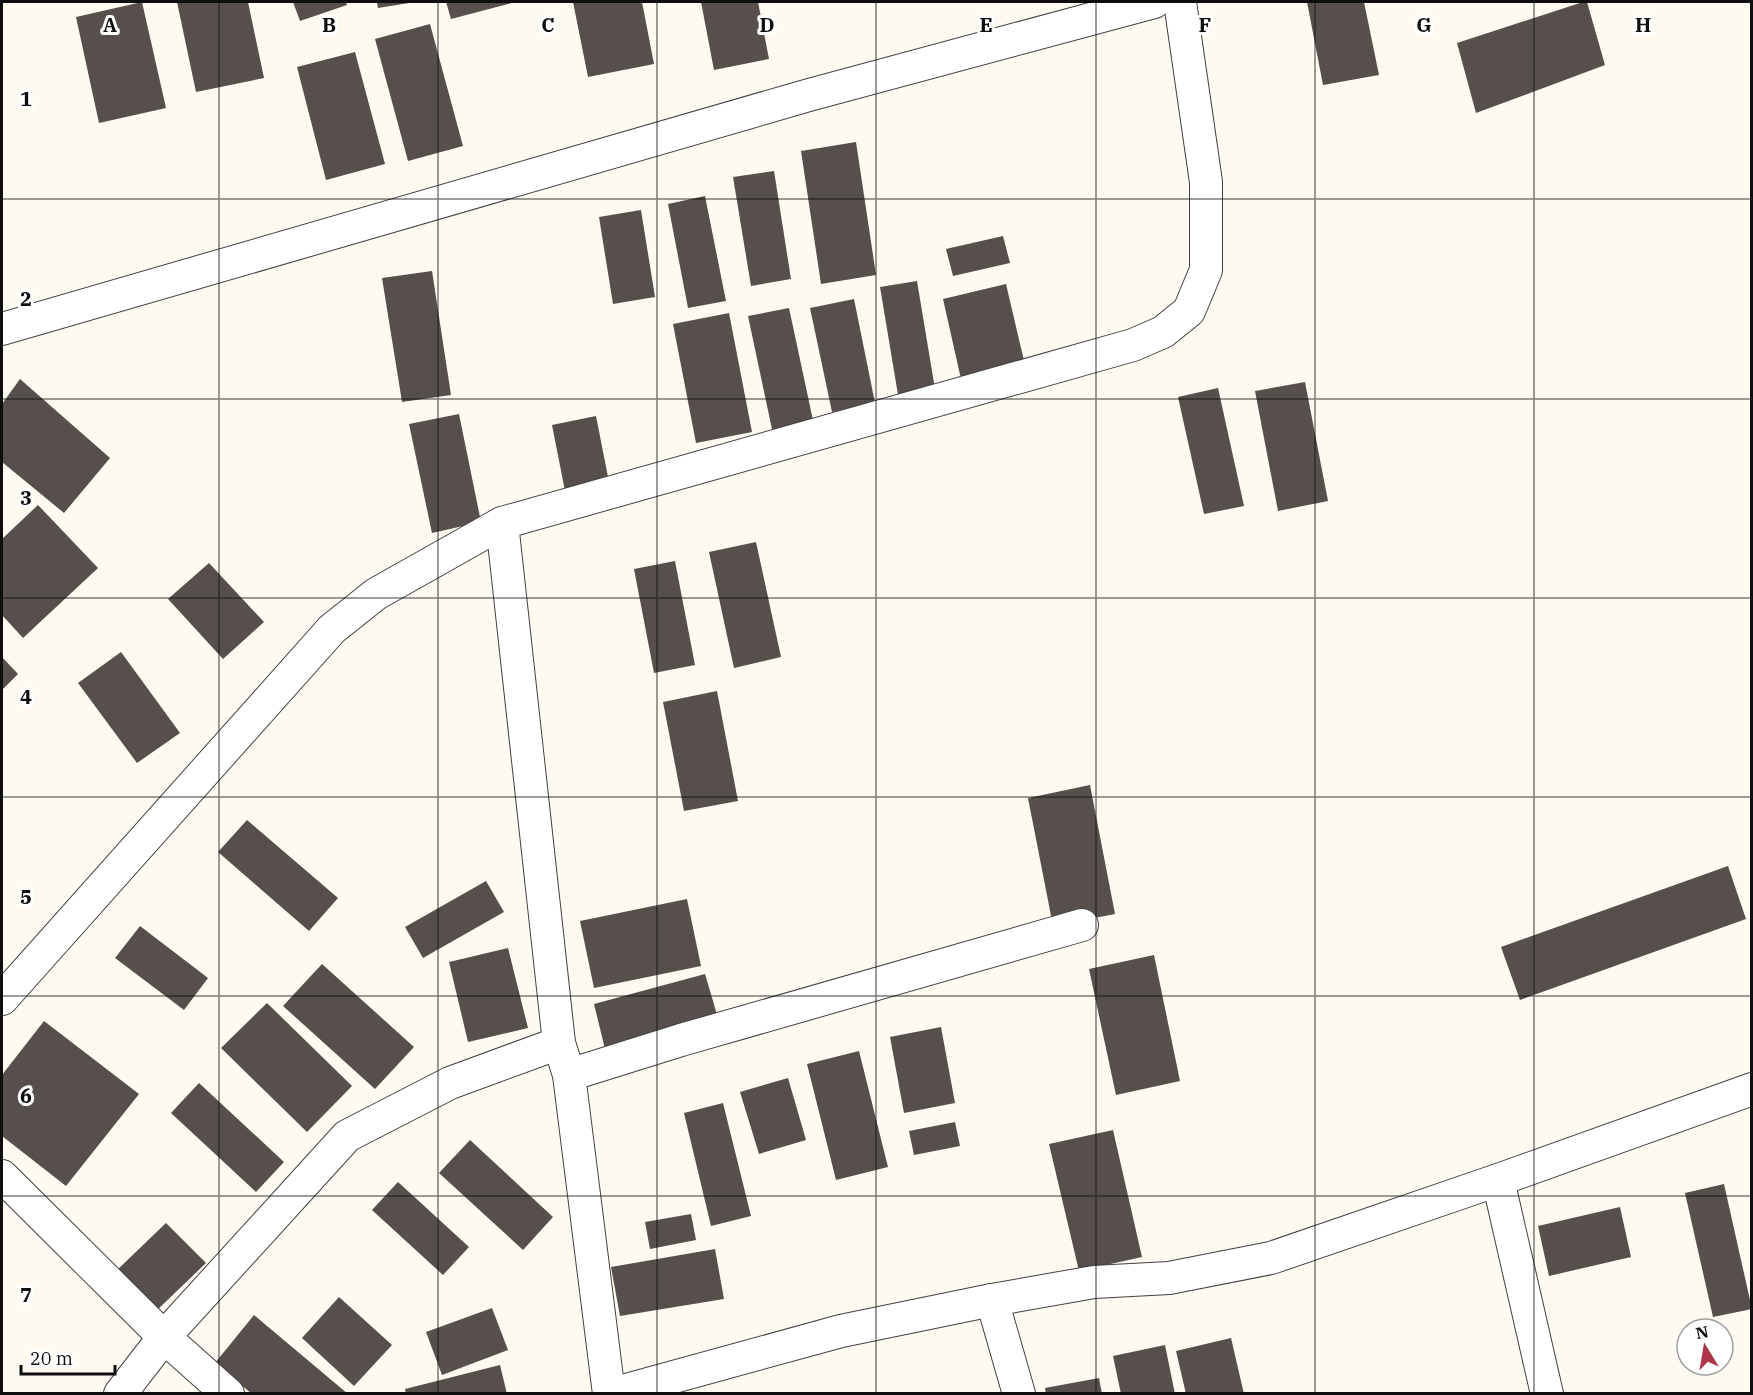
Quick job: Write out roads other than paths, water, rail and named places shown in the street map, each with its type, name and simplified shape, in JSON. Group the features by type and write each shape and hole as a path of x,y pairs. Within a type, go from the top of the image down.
{"street":[{"path":"2,329 809,95 1154,2"},
{"path":"2,999 332,629 376,594 502,523 1133,345 1163,332 1189,311 1206,270 1206,182 1180,2"},
{"path":"502,523 559,1042 569,1075 611,1394 841,1330 1094,1282 1169,1278 1271,1258 1752,1089"},
{"path":"569,1075 681,1040 1082,925"},
{"path":"120,1394 164,1337 347,1136 450,1083 559,1042"},
{"path":"2,1176 164,1337 228,1394"},
{"path":"1498,1180 1547,1394"},
{"path":"992,1300 1019,1394"}]}
